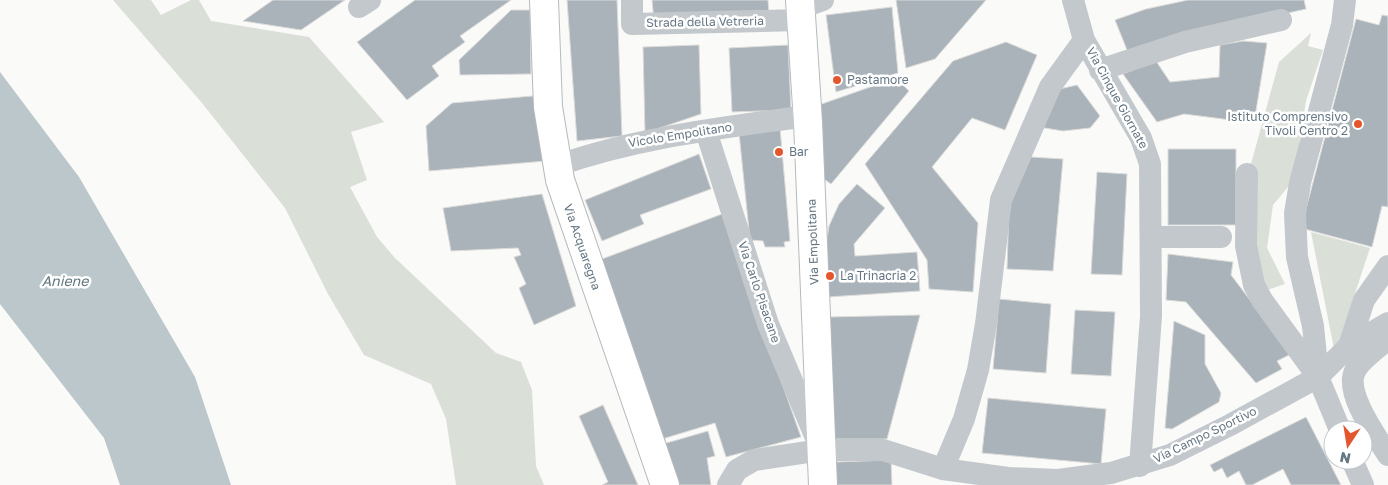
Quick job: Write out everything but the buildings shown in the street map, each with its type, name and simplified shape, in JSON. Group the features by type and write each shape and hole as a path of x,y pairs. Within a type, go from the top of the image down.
{"main road":[{"name":"Via Acquaregna","path":"544,0 546,89 556,166 665,485"},
{"name":"Via Empolitana","path":"806,7 807,116 823,485"}],"street":[{"name":"Strada della Vetreria","path":"632,0 632,24 806,7"},
{"path":"1073,0 1084,40"},
{"path":"1318,377 1313,326 1296,256 1295,213 1300,183 1342,25 1345,0"},
{"path":"1100,70 1177,44 1281,20"},
{"name":"Via Cinque Giornate","path":"943,469 968,407 978,370 986,324 1001,200 1053,82 1084,40 1141,138 1148,155 1152,186 1151,316 1140,466"},
{"name":"Vicolo Empolitano","path":"556,166 617,146 807,116"},
{"name":"Via Carlo Pisacane","path":"706,131 768,324 821,450"},
{"path":"1247,174 1246,246 1254,285 1262,300 1318,377 1336,420"},
{"path":"1152,237 1221,237"},
{"path":"1349,346 1364,300 1388,266"},
{"path":"1349,346 1388,323"},
{"path":"1388,339 1359,365 1354,372 1352,384 1366,419 1388,456"},
{"name":"Via Campo Sportivo","path":"728,485 737,470 754,460 821,450 883,450 943,469 1008,478 1051,480 1100,475 1140,466 1180,450 1318,377 1349,346"},
{"path":"1356,470 1363,485"}],"shaded area":[{"path":"113,0 151,0 161,15 191,0 199,0 211,21 309,37 384,122 351,132 367,180 350,187 377,237 395,258 496,353 521,362 532,390 536,466 544,485 456,485 446,419 431,384 364,355 328,294 285,208 202,103"},
{"path":"1311,33 1308,46 1323,50 1306,101 1293,181 1273,205 1267,248 1285,284 1267,290 1248,261 1251,164 1279,62"},
{"path":"1311,232 1370,248 1335,354"}],"water":[{"name":"Aniene","path":"0,72 79,177 195,377 231,485 120,485 104,438 0,304"}],"place":[{"name":"Pastamore","path":"837,80"},
{"name":"Istituto Comprensivo Tivoli Centro 2","path":"1358,124"},
{"name":"Bar","path":"779,152"},
{"name":"La Trinacria 2","path":"830,276"}]}
